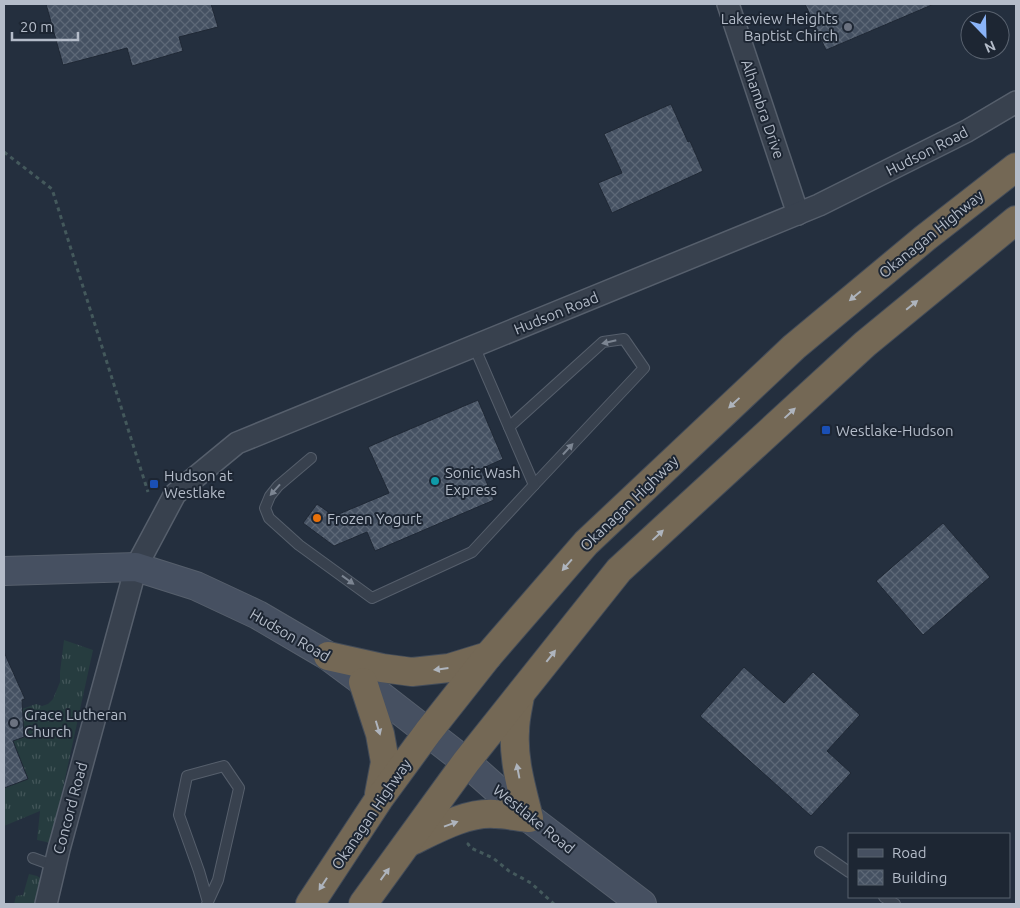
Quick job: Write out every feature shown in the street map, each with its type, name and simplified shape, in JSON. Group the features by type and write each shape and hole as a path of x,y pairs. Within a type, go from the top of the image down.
{"highway":[{"name":"Okanagan Highway","path":"310,904 379,799 428,732 488,656 586,543 794,347 925,238 1016,167"},
{"path":"363,904 466,762 619,570 865,344 1016,220"},
{"path":"328,656 382,668 412,672 450,668 488,656"},
{"path":"363,682 380,734 385,762 379,799"},
{"path":"406,844 445,825 470,817 493,814 530,818 516,761 515,731 521,694"}],"main road":[{"name":"Hudson Road","path":"4,571 136,567 196,586 258,615 328,656 428,732"},
{"name":"Westlake Road","path":"428,732 466,762 530,818 642,904"}],"street":[{"name":"Alhambra Drive","path":"728,4 798,214"},
{"name":"Hudson Road","path":"136,567 175,494 237,442 798,214 968,131 1016,102"},
{"name":"Concord Road","path":"46,904 136,567"}],"lane":[{"path":"312,458 278,486 270,496 265,508 269,518 299,545 372,598 472,552 644,368 624,340 603,342 509,427"},
{"path":"474,346 534,485"},
{"path":"224,766 239,788 218,880 207,903 179,815 188,776 224,766"},
{"path":"820,852 848,871"},
{"path":"33,858 55,866"}],"path":[{"path":"4,152 52,189 148,492"},
{"path":"473,841 468,844 470,848 492,858 509,871 531,882 554,904"}],"green space":[{"path":"64,640 93,650 51,843 37,840 40,811 4,826 4,788 28,778 13,741 24,737 22,709 36,704 42,706 48,704 53,699 60,682"},
{"path":"29,874 45,881 39,904 14,904 16,896 23,895"}],"building":[{"path":"46,4 211,4 218,27 179,37 183,51 132,66 127,48 63,65"},
{"name":"Lakeview Heights Baptist Chirch","path":"805,4 934,4 826,50"},
{"path":"671,104 703,171 612,213 598,183 622,173 604,134"},
{"name":"Sonic Wash Express","path":"478,400 503,459 481,469 494,500 375,551 367,532 334,546 303,523 317,504 334,516 389,493 368,447"},
{"path":"943,523 990,577 923,635 876,581"},
{"name":"Grace Lutheran Church","path":"4,652 25,699 22,700 24,737 13,741 28,779 4,788"},
{"path":"744,667 784,703 813,672 860,715 827,751 851,773 811,816 700,716"}],"place":[{"name":"Lakeview Heights Baptist Chirch","path":"848,27"},
{"name":"Westlake-Hudson","path":"826,430"},
{"name":"Sonic Wash Express","path":"435,481"},
{"name":"Hudson at Westlake","path":"154,484"},
{"name":"Frozen Yogurt","path":"317,518"},
{"name":"Grace Lutheran Church","path":"14,723"}]}
